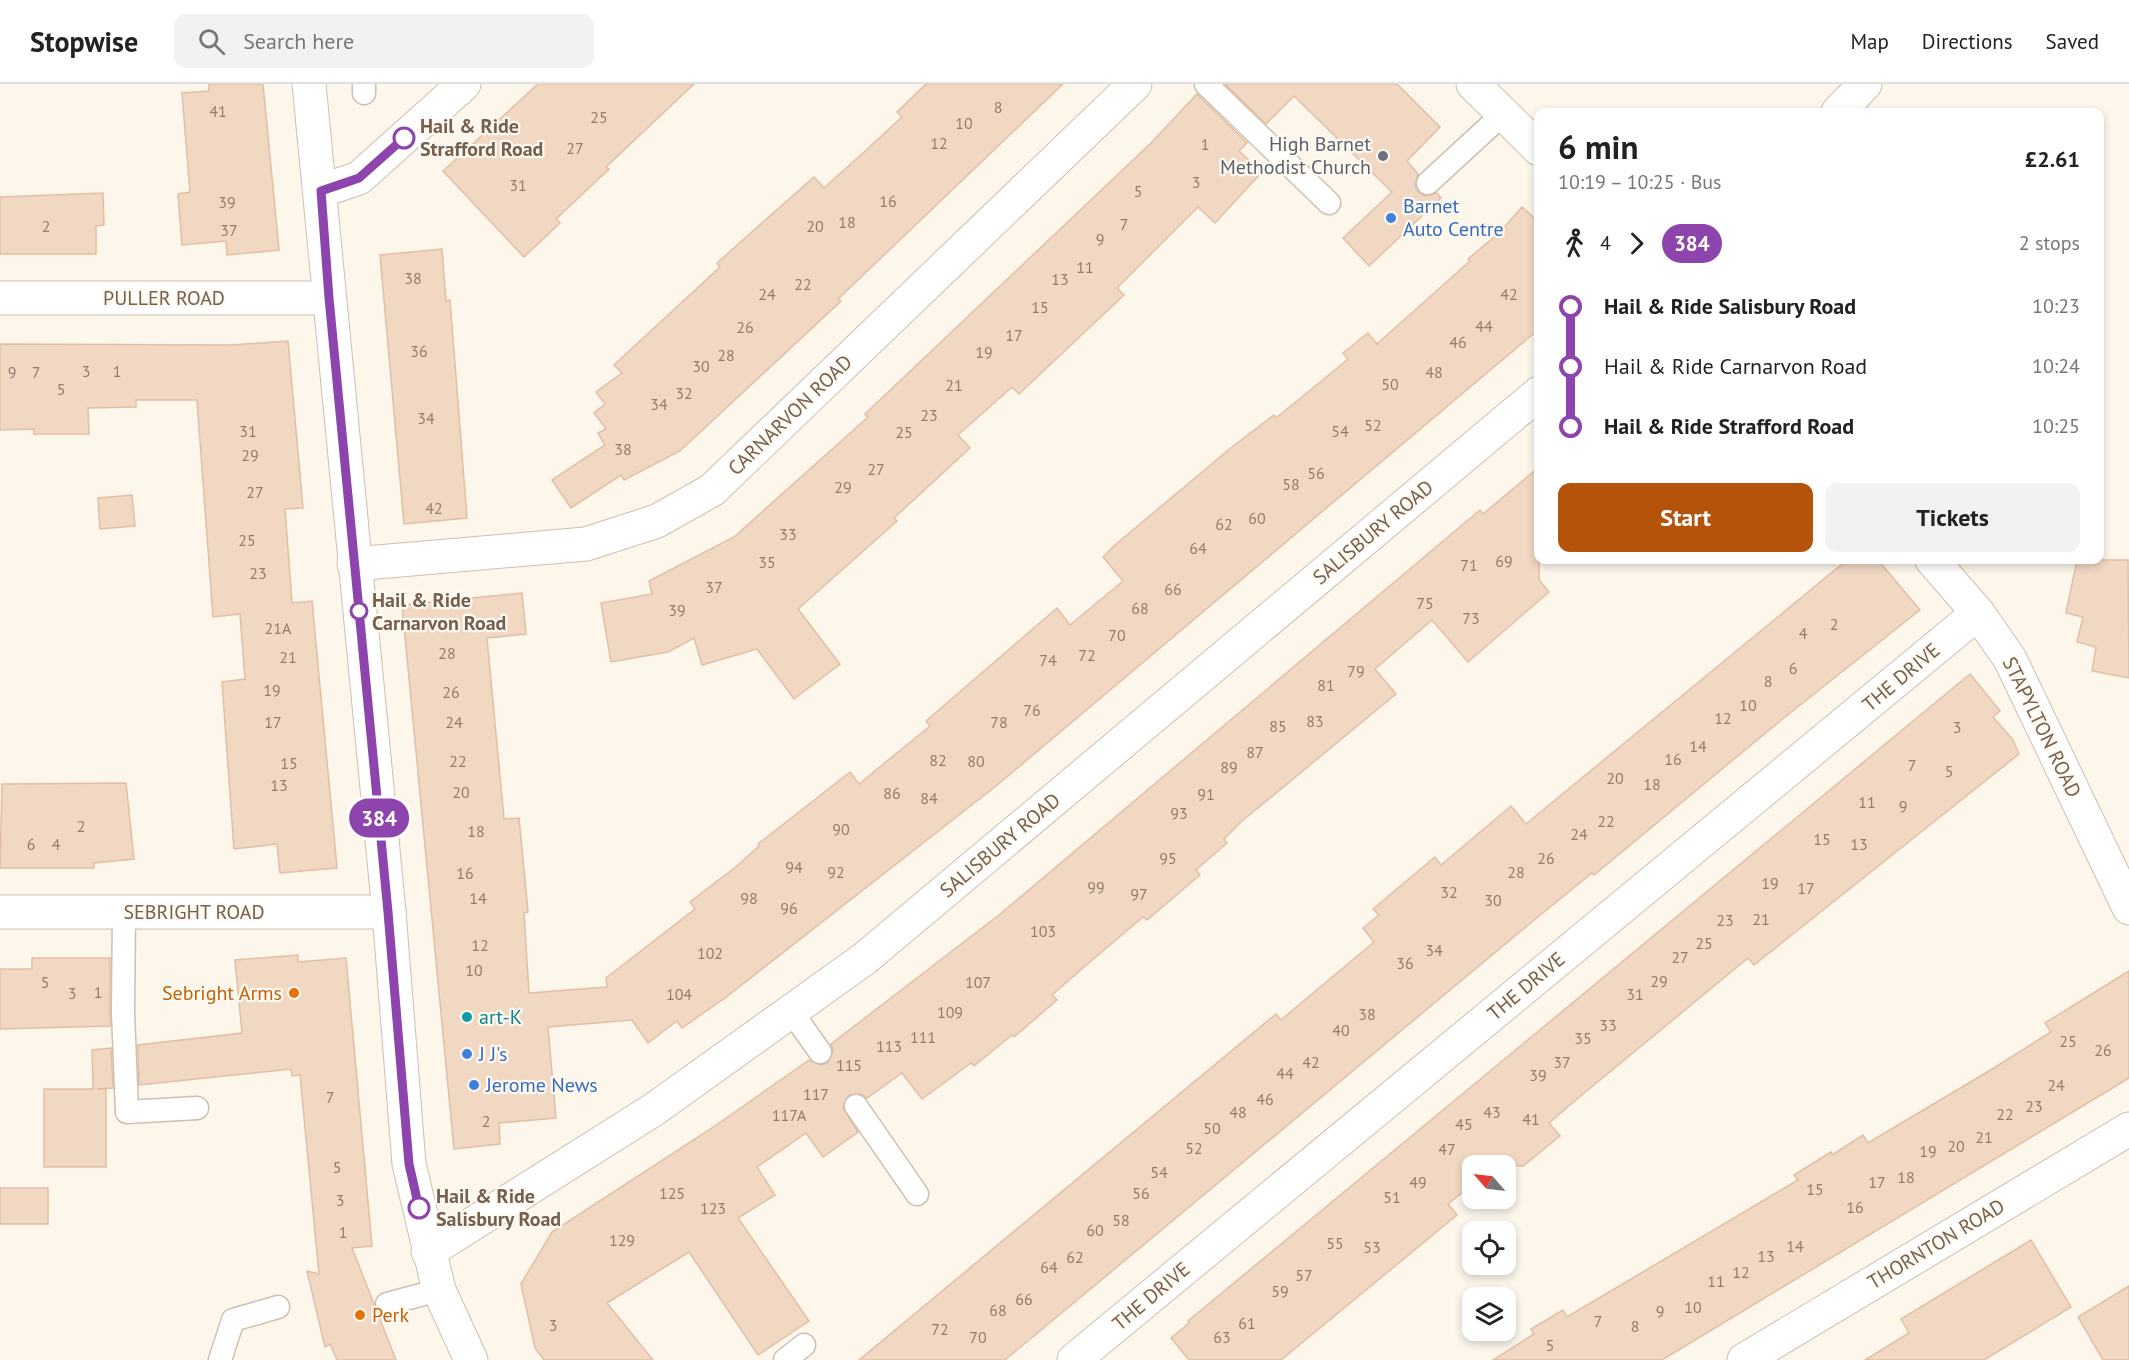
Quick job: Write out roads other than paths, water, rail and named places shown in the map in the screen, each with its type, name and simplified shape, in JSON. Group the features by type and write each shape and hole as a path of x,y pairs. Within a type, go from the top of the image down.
{"street":[{"path":"309,84 388,912 409,1164 428,1252 440,1290 471,1360"},
{"name":"CARNARVON ROAD","path":"354,564 586,544 657,521 712,490 1135,84"},
{"path":"1473,84 1534,144"},
{"path":"321,191 359,178 456,86"},
{"name":"PULLER ROAD","path":"0,298 329,298"},
{"name":"SALISBURY ROAD","path":"428,1252 653,1110 864,959 1534,397"},
{"name":"STAPYLTON ROAD","path":"1935,564 1978,613 2010,659 2031,698 2129,908"},
{"name":"THE DRIVE","path":"1074,1360 1978,613"},
{"name":"SEBRIGHT ROAD","path":"0,912 388,912"},
{"name":"THORNTON ROAD","path":"1755,1357 2129,1129"}],"lane":[{"path":"1206,84 1329,203"},
{"path":"1428,183 1503,114"},
{"path":"124,912 123,1012 127,1112 197,1108"},
{"path":"791,1011 820,1052"},
{"path":"856,1106 917,1194"},
{"path":"387,1304 440,1290"},
{"path":"220,1360 233,1320 278,1307"},
{"path":"785,1360 804,1345"}],"place":[{"name":"Hail & Ride Strafford Road","path":"404,138"},
{"name":"High Barnet Methodist Church","path":"1383,156"},
{"name":"Barnet Auto Centre","path":"1391,218"},
{"name":"Hail & Ride Carnarvon Road","path":"359,611"},
{"name":"Sebright Arms","path":"294,993"},
{"name":"art-K","path":"467,1017"},
{"name":"J J's","path":"467,1054"},
{"name":"Jerome News","path":"474,1085"},
{"name":"Hail & Ride Salisbury Road","path":"419,1208"},
{"name":"Perk","path":"360,1315"}]}
